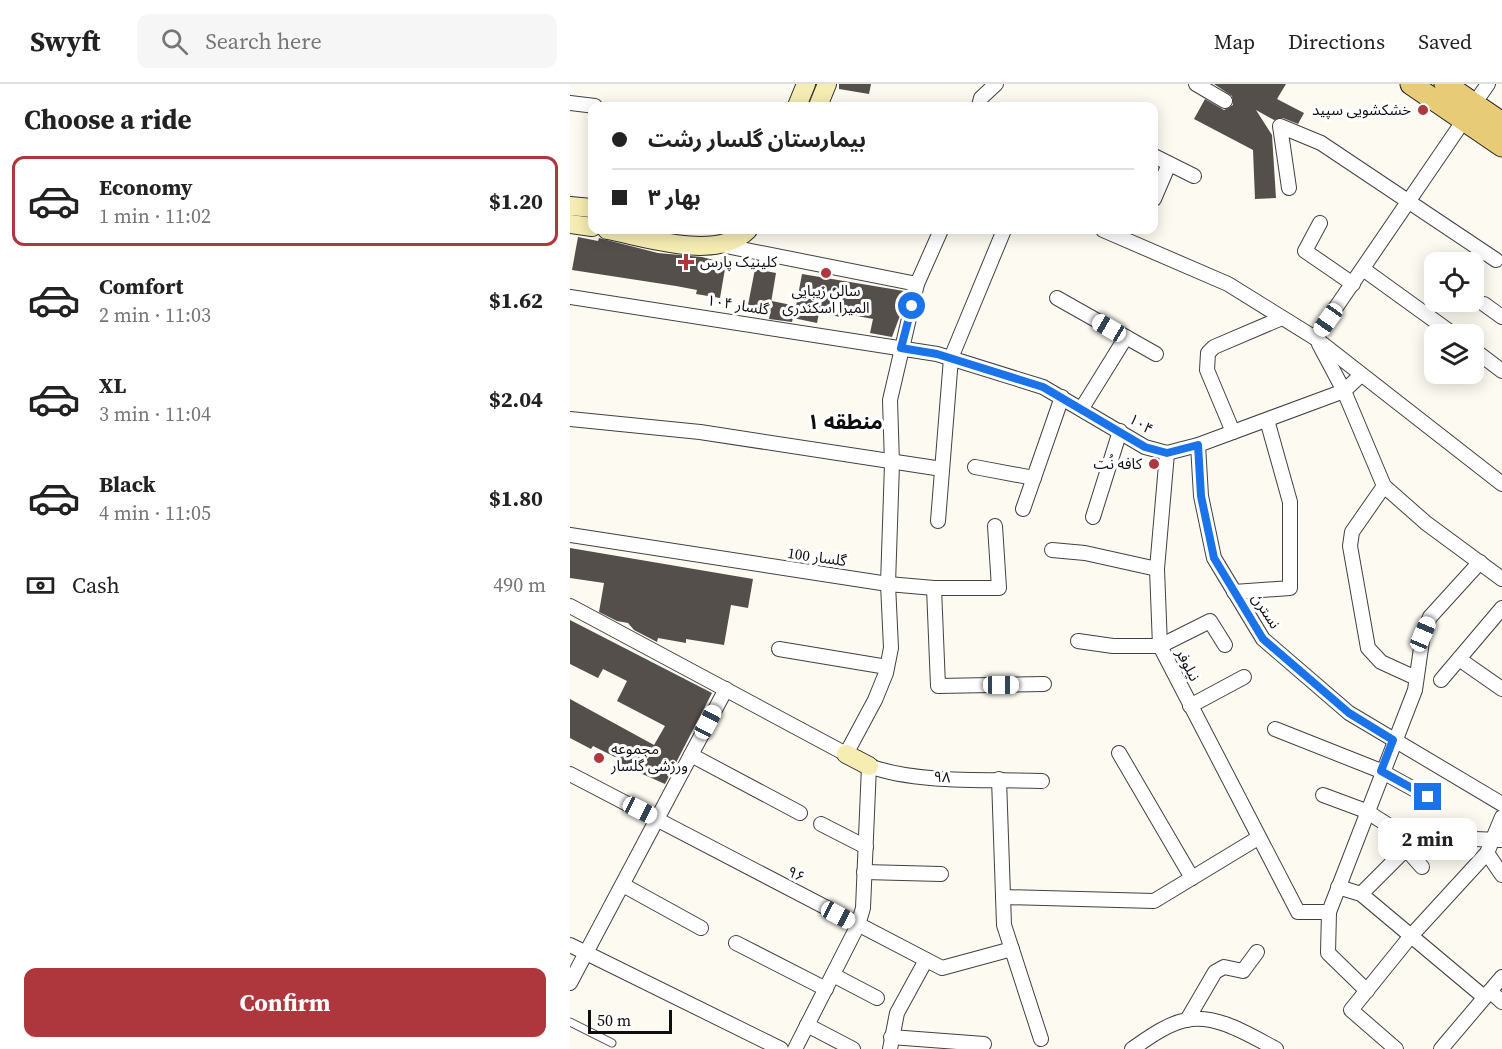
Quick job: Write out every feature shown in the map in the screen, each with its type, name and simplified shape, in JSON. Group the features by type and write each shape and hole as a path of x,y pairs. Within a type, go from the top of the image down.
{"main road":[{"path":"799,102 806,84"},
{"path":"820,102 827,84"},
{"path":"1411,84 1469,112 1502,123"},
{"path":"1444,84 1502,146"},
{"path":"570,206 588,208"},
{"path":"570,224 588,226"},
{"path":"629,234 695,246 721,245 742,234"},
{"name":"۹۸","path":"846,754 869,766"}],"street":[{"path":"980,102 981,98 996,84"},
{"path":"1196,84 1226,101"},
{"path":"1316,338 1488,84"},
{"path":"570,103 588,105"},
{"path":"1288,188 1280,126 1321,143 1496,260"},
{"path":"1158,158 1194,176"},
{"path":"1158,190 1169,164"},
{"path":"1320,223 1305,251 1353,284"},
{"path":"570,606 846,754 875,700 891,648 888,584 892,464 890,400 917,284 939,234"},
{"path":"938,521 951,358 1002,234"},
{"path":"1138,235 1228,284 1316,338 1502,484"},
{"path":"721,245 917,284"},
{"path":"1363,269 1439,324"},
{"name":"گلسار ۱۰۴","path":"570,297 901,348"},
{"path":"1057,298 1155,354"},
{"path":"1233,432 1206,361 1208,353 1214,347 1282,318"},
{"path":"1082,408 1126,338"},
{"path":"1316,338 1344,391 1384,486 1426,523 1502,579"},
{"name":"۱۰۴","path":"901,348 951,358 1043,387 1145,447 1167,453"},
{"path":"1484,357 1502,370"},
{"path":"1167,453 1198,445 1344,391 1361,375"},
{"path":"1023,509 1062,398"},
{"path":"570,419 700,432 892,464 942,469"},
{"path":"1234,592 1290,588 1290,502 1268,420"},
{"path":"1093,517 1120,431"},
{"name":"نسترن","path":"1198,445 1201,496 1214,558 1263,639 1349,713 1502,804"},
{"name":"نیلوفر","path":"1167,453 1157,569 1160,646 1298,912 1329,912"},
{"path":"975,467 1034,478"},
{"path":"1384,486 1352,532 1350,546 1368,648 1381,662 1416,678"},
{"name":"گلسار 100","path":"570,536 888,584 934,588 999,588 995,526"},
{"path":"1052,550 1085,554 1157,569"},
{"path":"1367,991 1328,953 1329,912 1381,771 1414,690 1423,634 1430,617 1480,562"},
{"path":"934,588 938,686 1044,684"},
{"path":"1441,680 1502,608"},
{"path":"1078,641 1113,646 1160,646 1210,621 1225,645"},
{"path":"779,649 887,667"},
{"path":"1459,658 1502,689"},
{"path":"1190,706 1244,678"},
{"path":"570,983 726,689"},
{"path":"1275,729 1381,771 1428,797"},
{"path":"1119,753 1192,878"},
{"path":"691,755 800,813"},
{"path":"795,1049 858,925 863,908 869,766"},
{"name":"۹۸","path":"869,766 888,773 911,775 1042,781"},
{"name":"۹۶","path":"570,774 942,968 1012,949"},
{"path":"999,779 1004,925 1041,1039"},
{"path":"1323,795 1366,811 1408,838"},
{"path":"1396,1049 1351,1010 1410,937 1487,853 1497,840 1502,817"},
{"path":"821,824 866,847"},
{"path":"1003,897 1154,902 1258,838"},
{"path":"1449,838 1497,840"},
{"path":"1361,894 1406,849 1422,867"},
{"path":"1487,853 1502,875"},
{"path":"864,872 941,874"},
{"path":"623,885 701,927"},
{"path":"1338,887 1361,894 1410,937 1487,994 1502,1002"},
{"path":"736,943 826,989"},
{"path":"570,945 781,1049"},
{"path":"1187,1020 1215,972 1224,967 1243,971 1257,952"},
{"path":"926,960 897,1013 890,1043 984,1044"},
{"path":"833,975 877,998"},
{"path":"1441,1049 1502,977"},
{"path":"1132,1049 1157,1033 1187,1020 1211,1021 1238,1030 1276,1049"},
{"path":"807,1025 853,1049"}],"lane":[{"path":"570,1022 612,1043"}],"building":[{"path":"839,84 871,84 869,94 839,89"},
{"path":"1214,84 1286,84 1277,99 1304,113 1298,124 1283,118 1274,120 1256,110 1272,135 1276,198 1255,199 1253,150 1194,119 1205,99 1224,110 1233,105 1232,96"},
{"path":"578,237 598,241 599,238 658,253 702,257 726,263 720,298 696,294 697,290 676,286 572,270"},
{"path":"755,269 776,273 770,309 748,305"},
{"path":"802,274 904,291 901,313 892,337 870,333 873,319 847,314 846,318 819,313 817,323 793,318 792,322 769,319 772,301 796,306"},
{"path":"570,548 753,579 748,608 731,605 724,645 686,639 686,643 658,638 657,642 634,630 628,623 617,621 599,612 604,583 570,578"},
{"path":"570,620 712,693 665,784 615,762 617,758 593,746 591,749 570,738 570,699 654,745 665,726 617,701 627,681 603,669 598,678 570,664"}],"place":[{"name":"خشکشویی سپید","path":"1423,110"},
{"name":"کلینیک پارس","path":"686,262"},
{"name":"سالن زیبایی المیرا اسکندری","path":"826,273"},
{"name":"کافه نُت","path":"1154,464"},
{"name":"مجموعه ورزشی گلسار","path":"599,758"}],"district":[{"name":"منطقه ۱","path":"845,422"}],"route":[{"path":"912,306 901,348 937,354 1043,387 1145,447 1167,453 1198,445 1201,496 1214,558 1263,639 1349,713 1393,740 1381,771 1428,797"}]}
